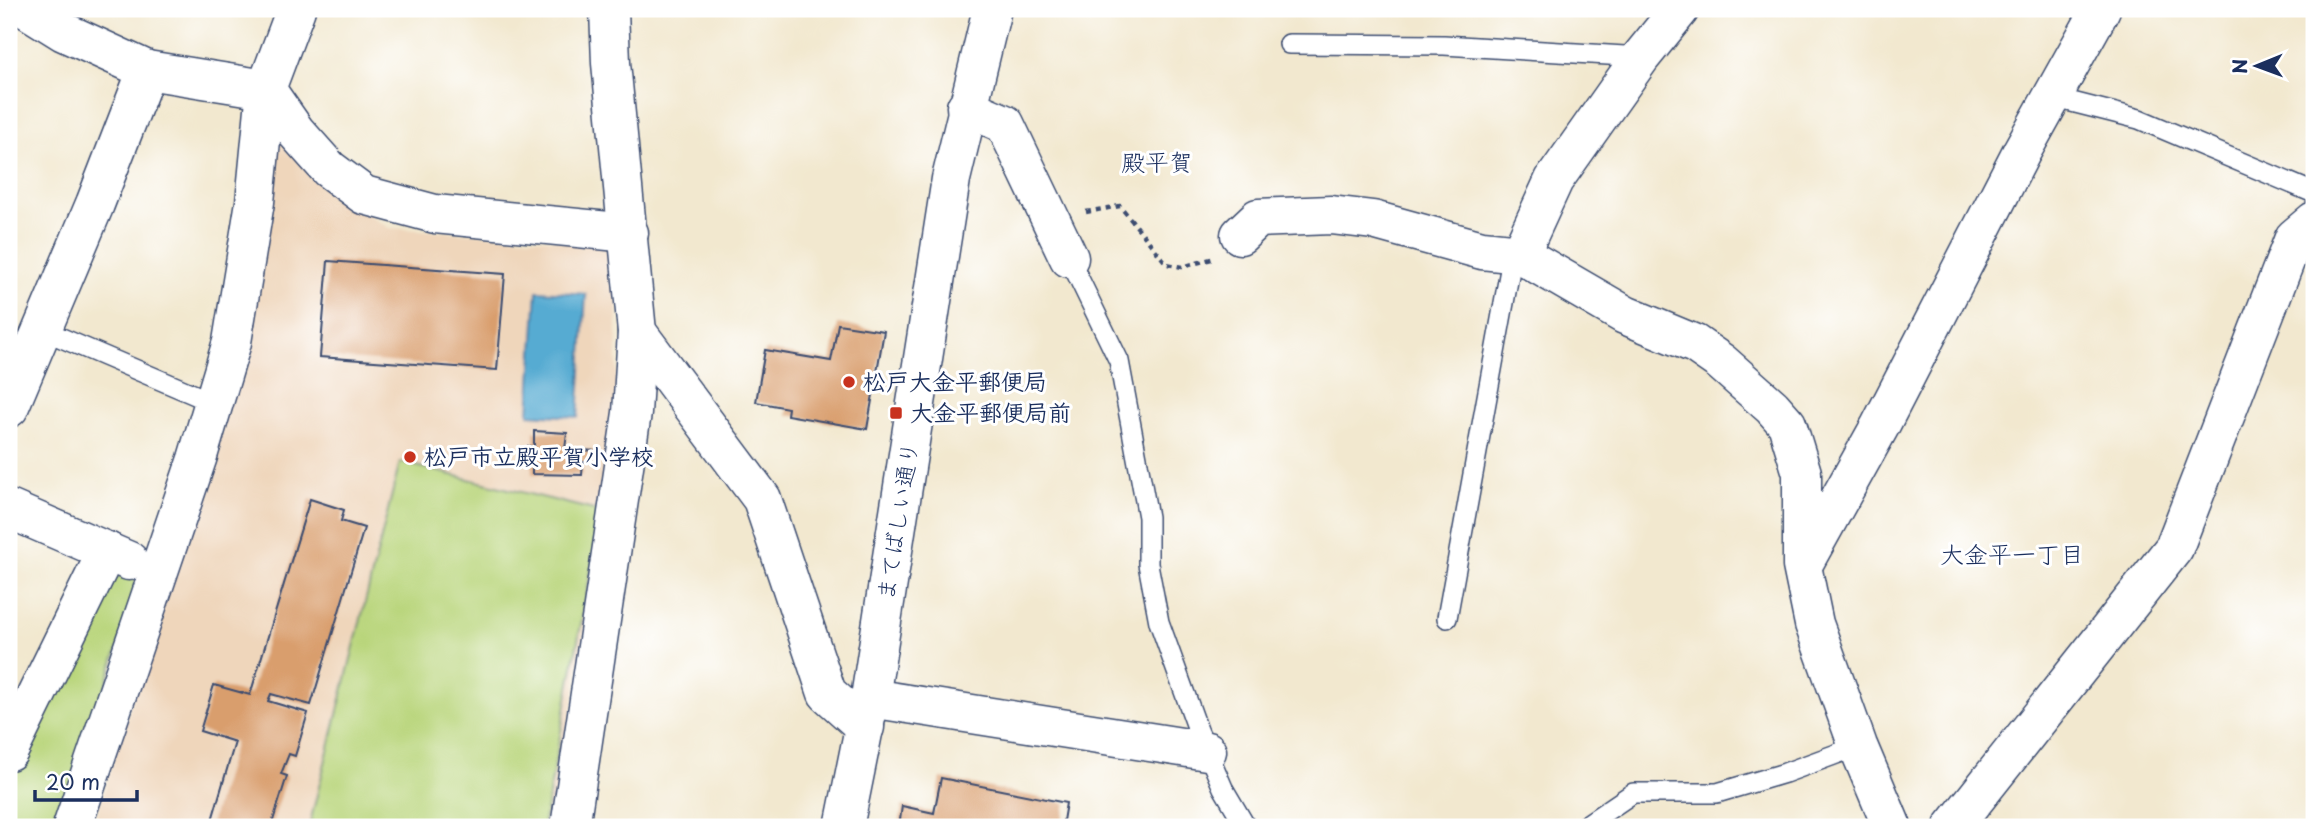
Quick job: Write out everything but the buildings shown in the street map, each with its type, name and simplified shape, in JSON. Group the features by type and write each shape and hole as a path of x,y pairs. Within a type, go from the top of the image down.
{"street":[{"path":"27,9 64,32 147,70 267,89 296,132 329,169 364,195 435,214 629,233"},
{"path":"72,827 232,342 244,284 267,89 296,9"},
{"path":"570,827 632,413 637,332 611,63 610,9"},
{"name":"まてばしい通り","path":"844,827 868,712 951,180 966,107 992,9"},
{"path":"1517,254 1553,180 1641,57 1680,9"},
{"path":"1802,566 1880,426 2101,9"},
{"path":"9,408 147,70"},
{"path":"966,107 1005,124 1069,258"},
{"path":"1240,235 1258,218 1331,215 1373,220 1482,250 1517,254 1625,315 1695,344 1721,362 1772,407 1787,424 1802,473 1802,566 1814,624 1857,746 1892,827"},
{"path":"1954,827 2174,548 2294,239 2314,221"},
{"path":"637,332 762,499 827,693 868,712 1207,751"},
{"path":"9,509 156,575"},
{"path":"9,751 107,551"}],"lane":[{"path":"1289,44 1444,45 1641,57"},
{"path":"2052,97 2139,119 2314,193"},
{"path":"1447,618 1517,254"},
{"path":"1069,258 1119,361 1148,517 1148,564 1159,622 1207,751 1223,788 1246,827"},
{"path":"43,330 214,403"},
{"path":"1583,827 1633,793 1717,793 1785,773 1857,746"}],"path":[{"path":"1069,258 1086,241 1086,211 1119,206 1167,264 1182,267 1217,258 1240,235"}],"shaded area":[{"name":"松戸市立殿平賀小学校","path":"277,124 347,202 389,228 602,243 617,263 617,415 554,827 93,827 166,590"}],"green space":[{"path":"400,462 602,512 543,827 309,827"},
{"path":"126,575 139,582 61,827 9,827 9,777 20,748 104,577"}],"water":[{"path":"537,291 586,294 578,417 529,414"}],"place":[{"name":"松戸大金平郵便局","path":"849,382"},
{"name":"大金平郵便局前","path":"896,413"},
{"name":"松戸市立殿平賀小学校","path":"410,457"}],"district":[{"name":"殿平賀","path":"1157,163"},
{"name":"大金平一丁目","path":"2012,555"}]}
